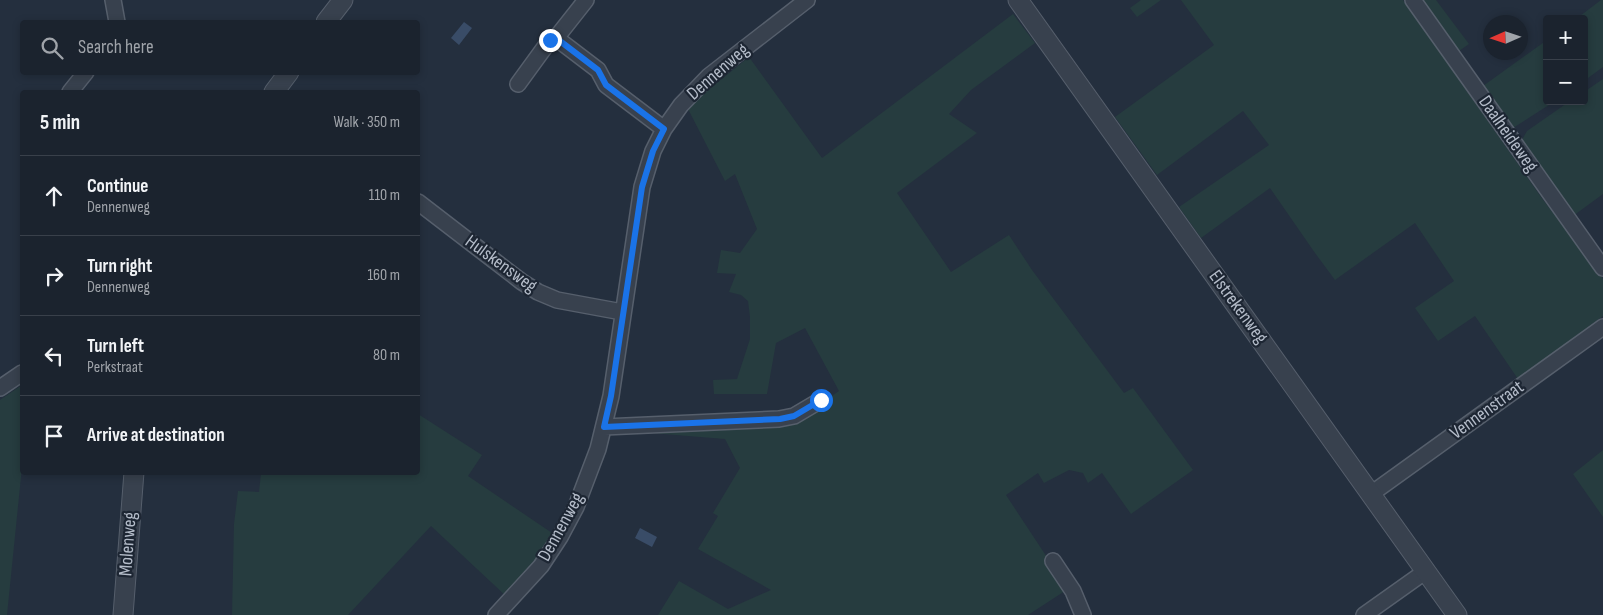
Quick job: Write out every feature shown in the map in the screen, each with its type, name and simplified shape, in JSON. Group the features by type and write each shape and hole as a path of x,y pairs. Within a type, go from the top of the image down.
{"street":[{"path":"113,0 117,20"},
{"path":"327,20 342,0"},
{"path":"518,84 550,40 556,38 586,0"},
{"name":"Dennenweg","path":"496,615 541,566 560,537 576,507 598,449 611,396 642,187 653,151 664,129 681,105 709,76 807,0"},
{"name":"Elstrekenweg","path":"1018,0 1457,615"},
{"name":"Daalheideweg","path":"1413,0 1603,268"},
{"path":"556,38 598,70 606,85 664,129"},
{"path":"72,90 84,75"},
{"path":"276,90 287,75"},
{"name":"Hulskensweg","path":"420,204 522,282 538,292 557,300 622,312"},
{"name":"Vennenstraat","path":"1371,494 1603,327"},
{"path":"0,388 20,373"},
{"path":"604,427 780,419 794,416 821,400"},
{"name":"Molenweg","path":"123,615 134,475"},
{"path":"1053,562 1073,591 1083,615"},
{"path":"1364,615 1426,571"}],"green space":[{"path":"1141,0 1161,0 1137,17 1130,8"},
{"path":"1181,0 1403,0 1541,197 1603,279 1603,316 1518,379 1475,316 1438,341 1415,308 1454,281 1415,223 1335,280 1270,188 1201,238 1179,207 1269,145 1243,111 1157,175 1115,117 1214,45"},
{"path":"1422,0 1436,0 1469,44 1459,51"},
{"path":"1603,0 1603,67 1588,78 1588,15 1581,15"},
{"path":"1013,14 1035,43 971,90 949,114 977,133 897,193 951,272 1009,235 1032,270 1124,393 1133,388 1193,470 1131,514 1102,473 1088,483 1083,473 1069,470 1044,483 1038,473 1006,495 1068,589 1028,615 658,615 679,581 728,609 771,590 698,549 718,516 713,513 740,468 725,439 651,433 652,427 814,408 839,391 805,328 776,343 767,394 714,394 713,380 737,379 750,339 748,301 741,295 729,292 736,274 717,273 721,250 740,253 757,229 735,174 725,181 687,107 749,57 822,158"},
{"path":"1543,43 1543,105 1549,105 1513,128 1483,86 1519,60 1528,60 1528,54"},
{"path":"1603,79 1603,194 1573,216 1523,145 1523,138 1527,131 1564,105 1588,105 1588,89"},
{"path":"20,386 21,475 7,615 0,615 0,400"},
{"path":"420,415 482,455 468,476 555,535 534,565 507,597 431,526 348,615 232,615 234,524 238,491 259,492 261,475 420,475"},
{"path":"1603,450 1603,517 1573,474"}],"water":[{"path":"464,22 472,28 459,45 451,38"},
{"path":"640,528 657,537 652,547 635,538"}],"route":[{"path":"550,40 556,38 598,70 606,85 664,129 653,151 642,187 611,396 604,427 780,419 805,412 821,400"}]}
